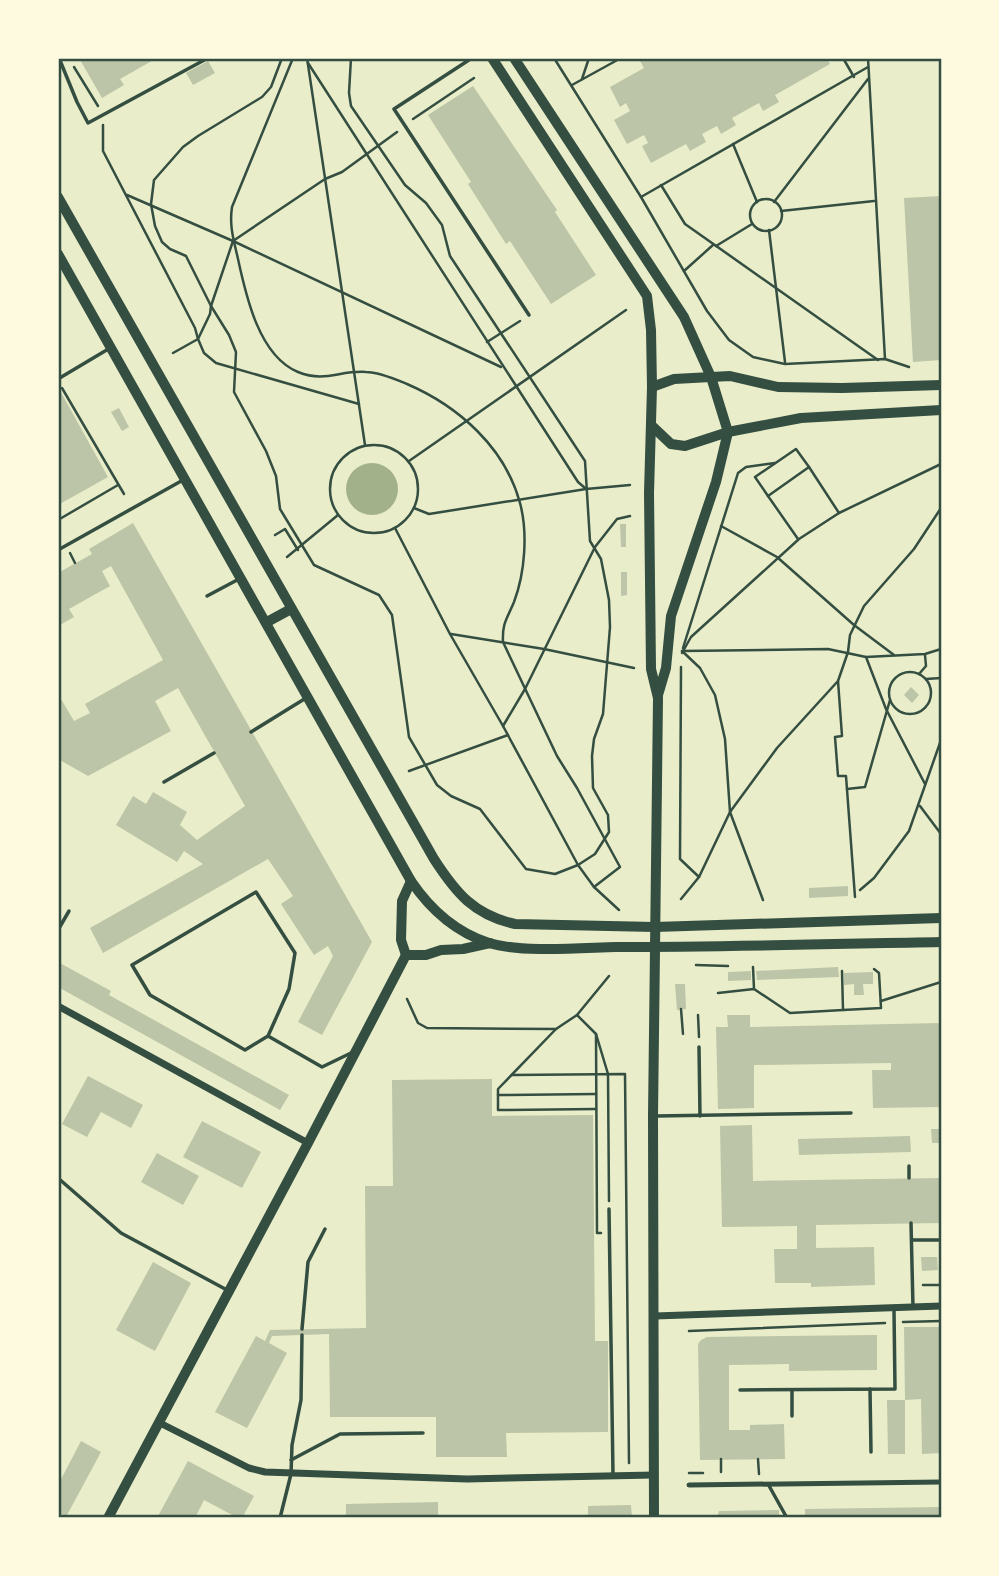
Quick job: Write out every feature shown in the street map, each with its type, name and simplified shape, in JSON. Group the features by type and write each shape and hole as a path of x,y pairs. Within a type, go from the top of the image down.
{"main road":[{"path":"492,58 647,296 651,330 651,669 657,698 653,1116 654,1518"},
{"path":"514,58 684,317 711,377 728,432 716,482 671,616 666,668 657,698"},
{"path":"58,197 420,836 452,887 467,902 498,920 515,924 656,927 941,918"},
{"path":"58,254 411,881 436,912 469,934 490,943 525,947 941,942"},
{"path":"652,387 674,379 730,376 778,387 941,385"},
{"path":"652,426 671,444 685,446 728,432 781,421 941,410"},
{"path":"267,622 290,609"},
{"path":"108,1518 406,955 401,940 402,901 411,881"},
{"path":"406,955 426,955 441,950 463,949 490,943"}],"street":[{"path":"58,1006 308,1143"},
{"path":"654,1316 941,1306"},
{"path":"158,1422 248,1468 265,1472 467,1479 654,1475"},
{"path":"689,1485 941,1482"}],"lane":[{"path":"59,58 88,123 208,58"},
{"path":"472,58 394,109 529,315"},
{"path":"58,380 111,347"},
{"path":"58,550 185,479"},
{"path":"207,596 241,578"},
{"path":"251,733 308,697"},
{"path":"164,782 214,754"},
{"path":"256,892 295,953 289,989 268,1037 245,1050 150,995 132,965 256,892"},
{"path":"58,930 69,911"},
{"path":"268,1037 322,1067 358,1049"},
{"path":"699,1047 700,1116"},
{"path":"653,1116 851,1113"},
{"path":"909,1166 909,1178"},
{"path":"58,1178 121,1233 229,1291"},
{"path":"609,1209 613,1476"},
{"path":"911,1223 913,1307"},
{"path":"280,1518 291,1474 301,1400 302,1332 308,1262 325,1229"},
{"path":"911,1240 941,1240"},
{"path":"740,1391 895,1389 894,1308"},
{"path":"870,1389 871,1452"},
{"path":"792,1390 792,1416"},
{"path":"291,1460 340,1434 422,1433"},
{"path":"768,1484 788,1518"}],"path":[{"path":"69,58 103,116 103,151 192,320 204,353 216,363 359,404"},
{"path":"282,58 271,87 262,97 183,147 154,180 151,204 155,226 162,242 186,256 229,335 236,352 234,391 266,451 276,477 280,509 300,549"},
{"path":"293,58 232,207 230,218 249,306 270,347 282,362 297,372 327,378 367,372 409,385 434,396 468,421 499,458 519,500 524,526 523,554 514,602 503,622 503,642 557,756 578,788 620,867 594,887"},
{"path":"307,58 365,445"},
{"path":"275,535 285,529 314,565 379,596 392,614 408,737 437,785 451,796 480,809 526,869 542,874 555,874 578,865 595,854 610,824 593,788 592,756 594,739 603,713 610,627 609,600 601,559 590,541 584,461 450,256 442,225 426,204 405,185 351,106 351,58"},
{"path":"554,58 641,197 707,311 729,340 752,357 785,363 885,359 909,367"},
{"path":"582,79 589,58"},
{"path":"571,86 621,58"},
{"path":"843,58 854,77"},
{"path":"868,58 885,359"},
{"path":"308,63 516,389 578,482 586,489"},
{"path":"641,197 868,67"},
{"path":"173,353 198,339 210,314 233,241 325,179 342,172 419,114 474,78"},
{"path":"774,202 869,79"},
{"path":"733,144 757,202"},
{"path":"661,186 685,224 878,360"},
{"path":"127,195 233,241 502,367"},
{"path":"765,199 774,202 781,211 777,225 769,230 760,229 752,223 751,209 757,202 765,199"},
{"path":"781,211 874,201"},
{"path":"684,271 715,246 752,223"},
{"path":"769,230 785,363"},
{"path":"409,461 626,310"},
{"path":"487,342 529,315"},
{"path":"58,380 124,494"},
{"path":"382,444 397,450 409,461 417,475 418,492 414,508 395,528 380,533 364,532 350,526 338,515 331,502 329,488 332,473 339,460 351,450 365,445 382,444"},
{"path":"799,539 755,477 796,449 839,513"},
{"path":"699,877 680,859 682,651 738,473 746,467 775,463"},
{"path":"682,651 691,637 799,539 839,513 941,464"},
{"path":"768,496 808,467"},
{"path":"58,520 118,485"},
{"path":"414,508 429,514 586,489 630,485"},
{"path":"855,897 846,775 838,776 835,737 842,736 838,681 848,652 850,635 864,606 914,549 941,508"},
{"path":"287,557 338,515"},
{"path":"503,726 525,689 594,547 617,519 630,516"},
{"path":"720,526 777,557 854,625 894,655"},
{"path":"395,528 450,634 578,865 594,887 619,910"},
{"path":"450,634 544,649 634,668"},
{"path":"682,651 828,649 866,657 925,654 941,649"},
{"path":"682,651 700,668 715,695 726,739 730,812 763,900"},
{"path":"919,674 926,666 925,654"},
{"path":"866,657 886,709 926,785"},
{"path":"847,789 865,787 890,700 891,684 896,677 903,673 919,674 926,679 931,694 924,709 917,713 901,712 890,700"},
{"path":"926,679 941,678"},
{"path":"681,900 699,877 730,812 777,748 838,681"},
{"path":"409,771 508,735"},
{"path":"860,890 874,878 909,831 941,740"},
{"path":"919,805 941,834"},
{"path":"696,965 728,966"},
{"path":"753,967 754,989"},
{"path":"718,993 754,989 790,1013 881,1008 879,973 874,970"},
{"path":"843,1010 844,971"},
{"path":"596,1110 498,1110 498,1089 556,1029 577,1014 609,976"},
{"path":"881,1001 941,982"},
{"path":"407,999 418,1023 427,1028 556,1029"},
{"path":"681,1009 683,1034"},
{"path":"577,1014 596,1034 608,1074 609,1209"},
{"path":"698,1015 699,1047"},
{"path":"596,1034 597,1233"},
{"path":"512,1074 625,1074 629,1463"},
{"path":"498,1095 596,1094"},
{"path":"913,1286 941,1285"},
{"path":"689,1331 941,1321"},
{"path":"721,1459 721,1472"},
{"path":"758,1459 759,1472"}],"shaded area":[{"path":"372,463 382,465 390,471 396,479 396,499 390,507 382,513 372,515 362,513 354,507 348,499 346,489 348,479 354,471 362,465"}],"building":[{"path":"79,58 157,58 120,79 124,85 102,98"},
{"path":"646,58 827,58 830,64 775,95 779,102 763,111 759,103 732,118 736,125 721,134 717,126 702,134 706,142 690,151 686,144 651,163 642,146 648,143 644,135 627,144 614,120 630,111 626,103 620,107 610,87 644,68 640,61"},
{"path":"208,61 215,73 193,85 186,73"},
{"path":"473,86 557,210 555,212 596,275 551,304 510,241 506,244 468,184 471,182 428,115"},
{"path":"941,196 941,360 913,362 904,198"},
{"path":"58,387 108,477 58,505"},
{"path":"119,408 129,427 122,431 111,412"},
{"path":"133,523 372,942 322,1035 298,1022 333,956 328,946 314,955 281,904 293,896 268,859 103,953 90,928 203,864 184,851 177,862 116,825 133,796 146,804 153,792 187,812 180,825 197,840 245,806 178,688 155,701 171,731 88,776 58,759 58,694 74,721 90,713 85,704 163,660 111,566 102,571 110,586 69,609 74,617 58,626 58,573 92,554 89,549"},
{"path":"620,524 626,524 626,547 621,547"},
{"path":"621,572 627,572 627,595 621,596"},
{"path":"911,687 919,695 912,703 904,695"},
{"path":"848,886 848,896 809,898 809,888"},
{"path":"58,962 111,991 109,995 289,1095 280,1110 58,987"},
{"path":"838,967 839,977 757,980 756,971"},
{"path":"751,971 751,980 728,981 728,972"},
{"path":"873,972 873,984 863,984 864,995 854,995 854,984 844,985 844,973"},
{"path":"675,984 685,984 686,1009 677,1010"},
{"path":"727,1015 750,1015 750,1027 941,1023 941,1107 873,1108 872,1070 891,1070 891,1063 754,1065 754,1108 718,1109 716,1027 728,1027"},
{"path":"88,1076 143,1105 131,1128 101,1112 87,1137 62,1124"},
{"path":"492,1079 492,1116 593,1115 595,1341 608,1341 608,1432 506,1433 507,1457 436,1457 436,1417 330,1417 329,1334 272,1336 269,1343 287,1353 247,1428 215,1412 256,1336 265,1341 270,1330 366,1328 365,1186 393,1186 392,1080"},
{"path":"202,1121 261,1152 242,1188 183,1157"},
{"path":"752,1125 753,1181 941,1178 941,1223 816,1225 816,1248 874,1247 875,1285 811,1287 811,1283 775,1283 774,1249 797,1249 797,1226 722,1227 720,1126"},
{"path":"931,1129 941,1129 941,1143 932,1143"},
{"path":"910,1136 911,1152 799,1155 798,1139"},
{"path":"157,1153 199,1176 183,1205 141,1182"},
{"path":"921,1257 937,1257 938,1270 922,1271"},
{"path":"153,1262 191,1283 155,1351 116,1330"},
{"path":"904,1327 941,1327 941,1453 922,1454 921,1399 905,1400"},
{"path":"877,1335 877,1370 789,1371 789,1364 729,1365 729,1430 750,1430 750,1425 784,1424 785,1459 700,1460 698,1344 701,1340 707,1337"},
{"path":"887,1400 905,1400 905,1454 888,1454"},
{"path":"81,1441 101,1452 66,1517 58,1512 58,1485"},
{"path":"188,1461 254,1496 242,1518 204,1500 195,1518 157,1518"},
{"path":"438,1502 438,1518 346,1518 346,1504"},
{"path":"631,1505 632,1518 588,1518 588,1506"},
{"path":"941,1507 941,1518 805,1518 805,1509"},
{"path":"779,1510 779,1518 717,1518 719,1511"}]}
